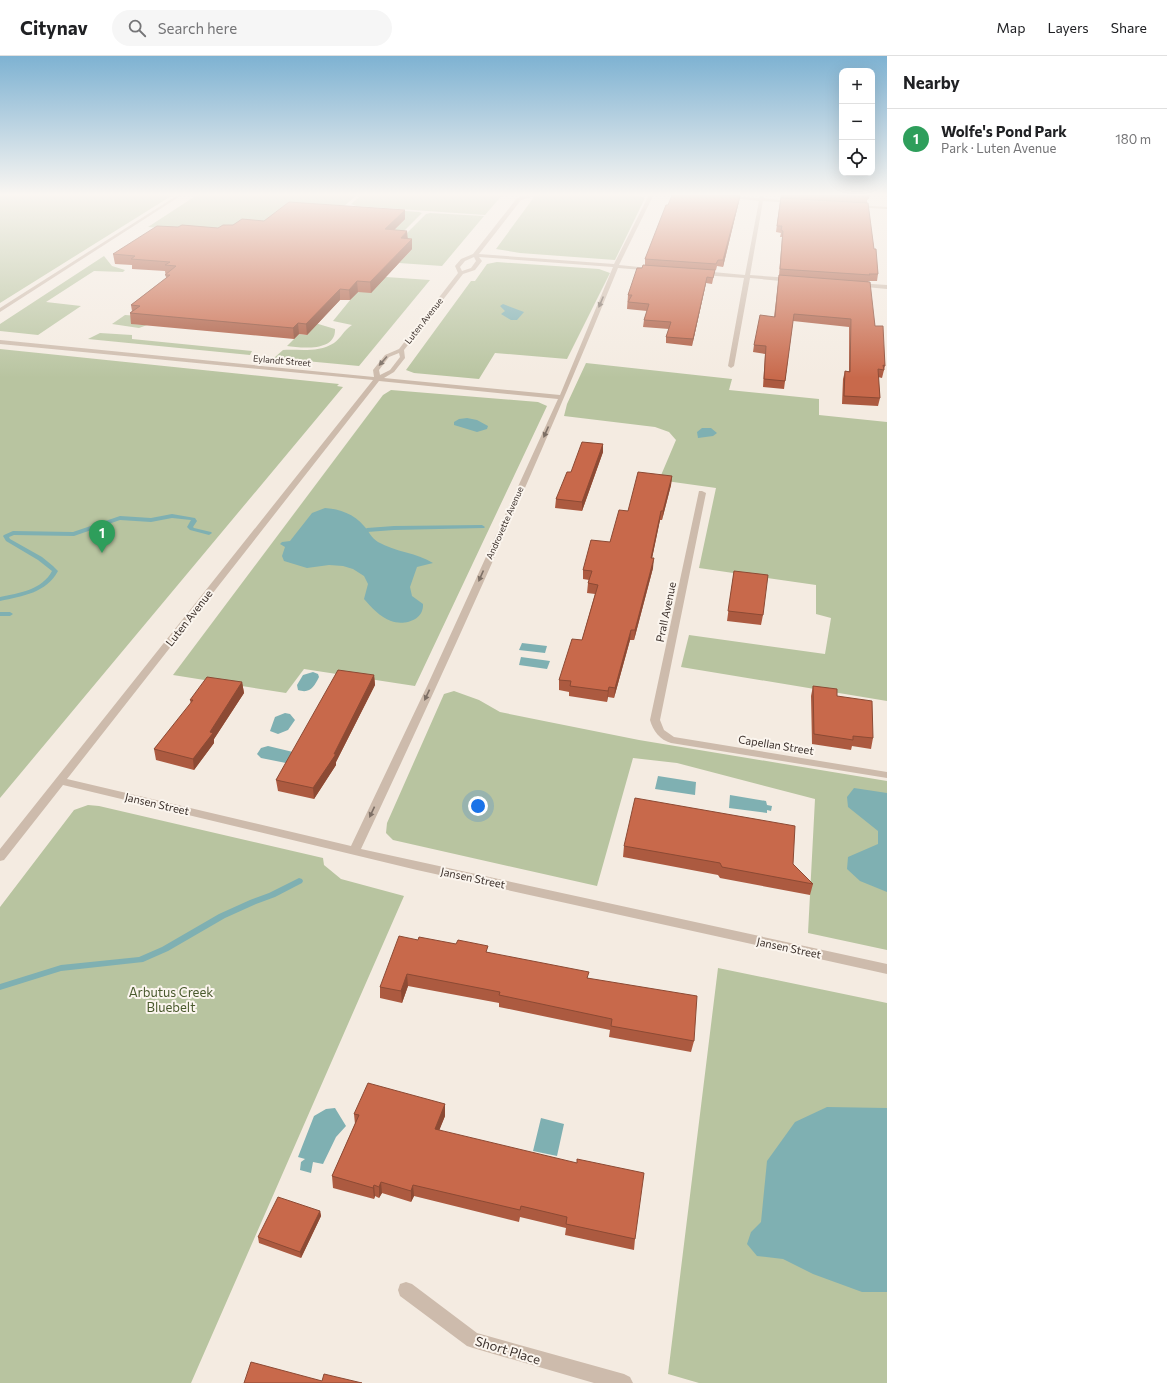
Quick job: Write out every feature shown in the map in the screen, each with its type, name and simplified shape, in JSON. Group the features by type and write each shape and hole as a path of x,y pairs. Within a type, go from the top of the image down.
{"street":[{"path":"0,310 86,255"},
{"path":"475,255 662,269"},
{"name":"Luten Avenue","path":"377,379 376,370 387,356 401,350 461,273 473,269 479,261 475,255 463,260 457,267 461,273"},
{"name":"Androvette Avenue","path":"354,851 433,684 562,396 621,255"},
{"path":"731,366 750,255"},
{"path":"693,272 794,280"},
{"path":"849,284 887,287"},
{"name":"Eylandt Street","path":"0,342 562,396"},
{"name":"Luten Avenue","path":"0,857 377,379 392,371 403,357 401,350"},
{"name":"Prall Avenue","path":"662,735 657,728 655,720 702,493"},
{"name":"Capellan Street","path":"662,735 671,740 887,775"},
{"name":"Jansen Street","path":"60,781 354,851 887,969"},
{"name":"Short Place","path":"406,1290 473,1340 624,1383"}],"green space":[{"path":"0,255 77,255 0,303"},
{"path":"406,255 451,255 442,266 399,263"},
{"path":"546,255 617,255 615,260"},
{"path":"104,256 112,266 125,270 123,272 94,271 46,302 81,306 38,335 0,331 0,324"},
{"path":"497,262 599,269 610,273 567,359 495,353 479,379 414,373 406,370 471,281 475,281 487,264"},
{"path":"386,277 430,280 359,366 274,358 283,350 309,350 322,348 334,343 352,325 333,321 355,294 352,294"},
{"path":"125,315 141,316 132,324 147,325 139,328 112,324"},
{"path":"315,323 335,329 334,336 330,342 317,347 309,348 287,346 299,334 307,335"},
{"path":"100,333 132,335 132,339 252,351 250,355 88,339"},
{"path":"0,349 339,384 337,386 343,387 0,798"},
{"path":"586,363 732,379 729,390 819,399 819,415 887,422 887,701 681,667 689,635 825,654 831,618 816,614 816,585 699,568 716,488 659,480 676,440 669,432 655,427 564,416 567,404"},
{"path":"391,390 538,402 547,406 415,686 304,669 286,693 173,675 383,395"},
{"path":"454,691 479,700 500,712 639,740 887,781 887,950 808,933 815,799 677,763 633,758 597,886 393,840 386,833 387,823 444,694"},
{"name":"Arbutus Creek Bluebelt","path":"88,805 99,806 323,858 324,865 341,879 404,896 191,1383 0,1383 0,907 74,810"},
{"path":"718,968 887,1003 887,1383 699,1383 668,1374"}],"water":[{"path":"503,304 524,312 517,320 511,320 501,314 505,311 500,306"},
{"path":"467,418 477,420 488,426 487,429 477,432 454,425 454,422 459,419"},
{"path":"702,428 711,428 717,433 713,436 698,438 697,432"},
{"path":"325,508 341,511 356,518 378,542 433,563 417,567 410,587 412,596 423,604 422,610 417,618 402,623 391,621 379,614 364,599 368,584 364,576 353,569 343,566 329,565 307,568 284,561 282,556 285,547 280,544 282,542 290,541 312,513"},
{"path":"522,643 547,646 545,653 519,650"},
{"path":"521,657 550,661 547,669 519,665"},
{"path":"313,672 318,674 319,677 313,687 306,691 298,690 297,685 303,675"},
{"path":"285,713 290,714 295,720 288,730 278,734 270,731 275,717"},
{"path":"268,746 293,752 286,763 261,758 257,754 261,748"},
{"path":"658,776 696,782 695,795 655,789"},
{"path":"854,788 887,793 887,892 860,881 847,869 848,857 878,844 878,831 848,807 847,797"},
{"path":"730,795 766,801 767,805 772,806 771,811 767,810 767,813 729,808"},
{"path":"827,1107 887,1108 887,1292 862,1292 813,1274 783,1259 757,1256 747,1244 751,1232 761,1222 767,1161 795,1122"},
{"path":"335,1108 346,1126 336,1137 323,1164 313,1162 311,1173 300,1170 301,1162 305,1159 298,1157 314,1116 326,1109"},
{"path":"541,1118 564,1124 557,1156 533,1151"}],"building":[{"path":"123,255 396,255 370,282 357,281 349,290 340,289 306,324 298,323 293,328 130,313 140,306 131,305 170,275 165,275 176,266 165,265 170,262 131,259 135,256"},
{"path":"647,255 724,255 723,260 718,260 716,264 645,259"},
{"path":"781,255 876,255 878,274 869,274 870,275 780,269"},
{"path":"643,265 715,270 713,278 707,277 693,339 666,337 671,322 644,320 649,304 628,302 632,295 628,295 637,268 642,268"},
{"path":"779,275 870,282 875,326 883,326 885,366 883,365 884,370 878,369 880,398 844,396 845,371 850,372 851,319 794,314 785,381 764,379 766,346 754,345 760,315 775,317"},
{"path":"582,442 603,444 582,502 556,499 567,472 571,472"},
{"path":"638,472 672,476 663,511 661,511 651,558 654,558 635,630 631,630 615,688 609,687 608,691 570,686 571,681 559,680 572,639 582,640 598,585 588,583 592,571 583,570 591,540 610,542 619,510 628,511"},
{"path":"734,571 768,575 763,615 728,611"},
{"path":"338,670 374,675 334,754 336,754 313,788 276,780"},
{"path":"207,677 242,682 210,732 213,733 193,759 154,749 193,700 190,700"},
{"path":"813,686 837,689 837,696 872,701 873,738 853,736 853,740 814,734"},
{"path":"635,798 795,826 793,864 813,884 722,867 720,863 624,846"},
{"path":"399,936 418,940 419,937 456,944 458,940 488,946 486,952 589,972 587,978 697,996 694,1041 611,1026 612,1019 499,995 500,992 407,974 401,991 380,987"},
{"path":"368,1083 445,1104 435,1129 577,1163 577,1159 644,1173 635,1239 566,1224 567,1217 521,1206 520,1210 413,1185 411,1191 381,1182 379,1187 374,1185 373,1188 332,1176 359,1115 354,1114"},
{"path":"278,1197 320,1211 300,1252 258,1237"},
{"path":"251,1362 322,1381 324,1374 362,1383 244,1383"}],"waterway":[{"path":"0,599 23,594 39,588 51,578 55,571 40,559 8,540 6,536 13,533 74,534 120,518 151,520 172,516 193,519 194,521 190,527 192,529 209,533"},
{"path":"367,530 394,528 482,527"},
{"path":"0,614 10,614"},
{"path":"0,987 61,968 140,960 165,949 222,916 272,895 299,881"}],"place":[{"name":"Wolfe's Pond Park","path":"102,553"}]}
